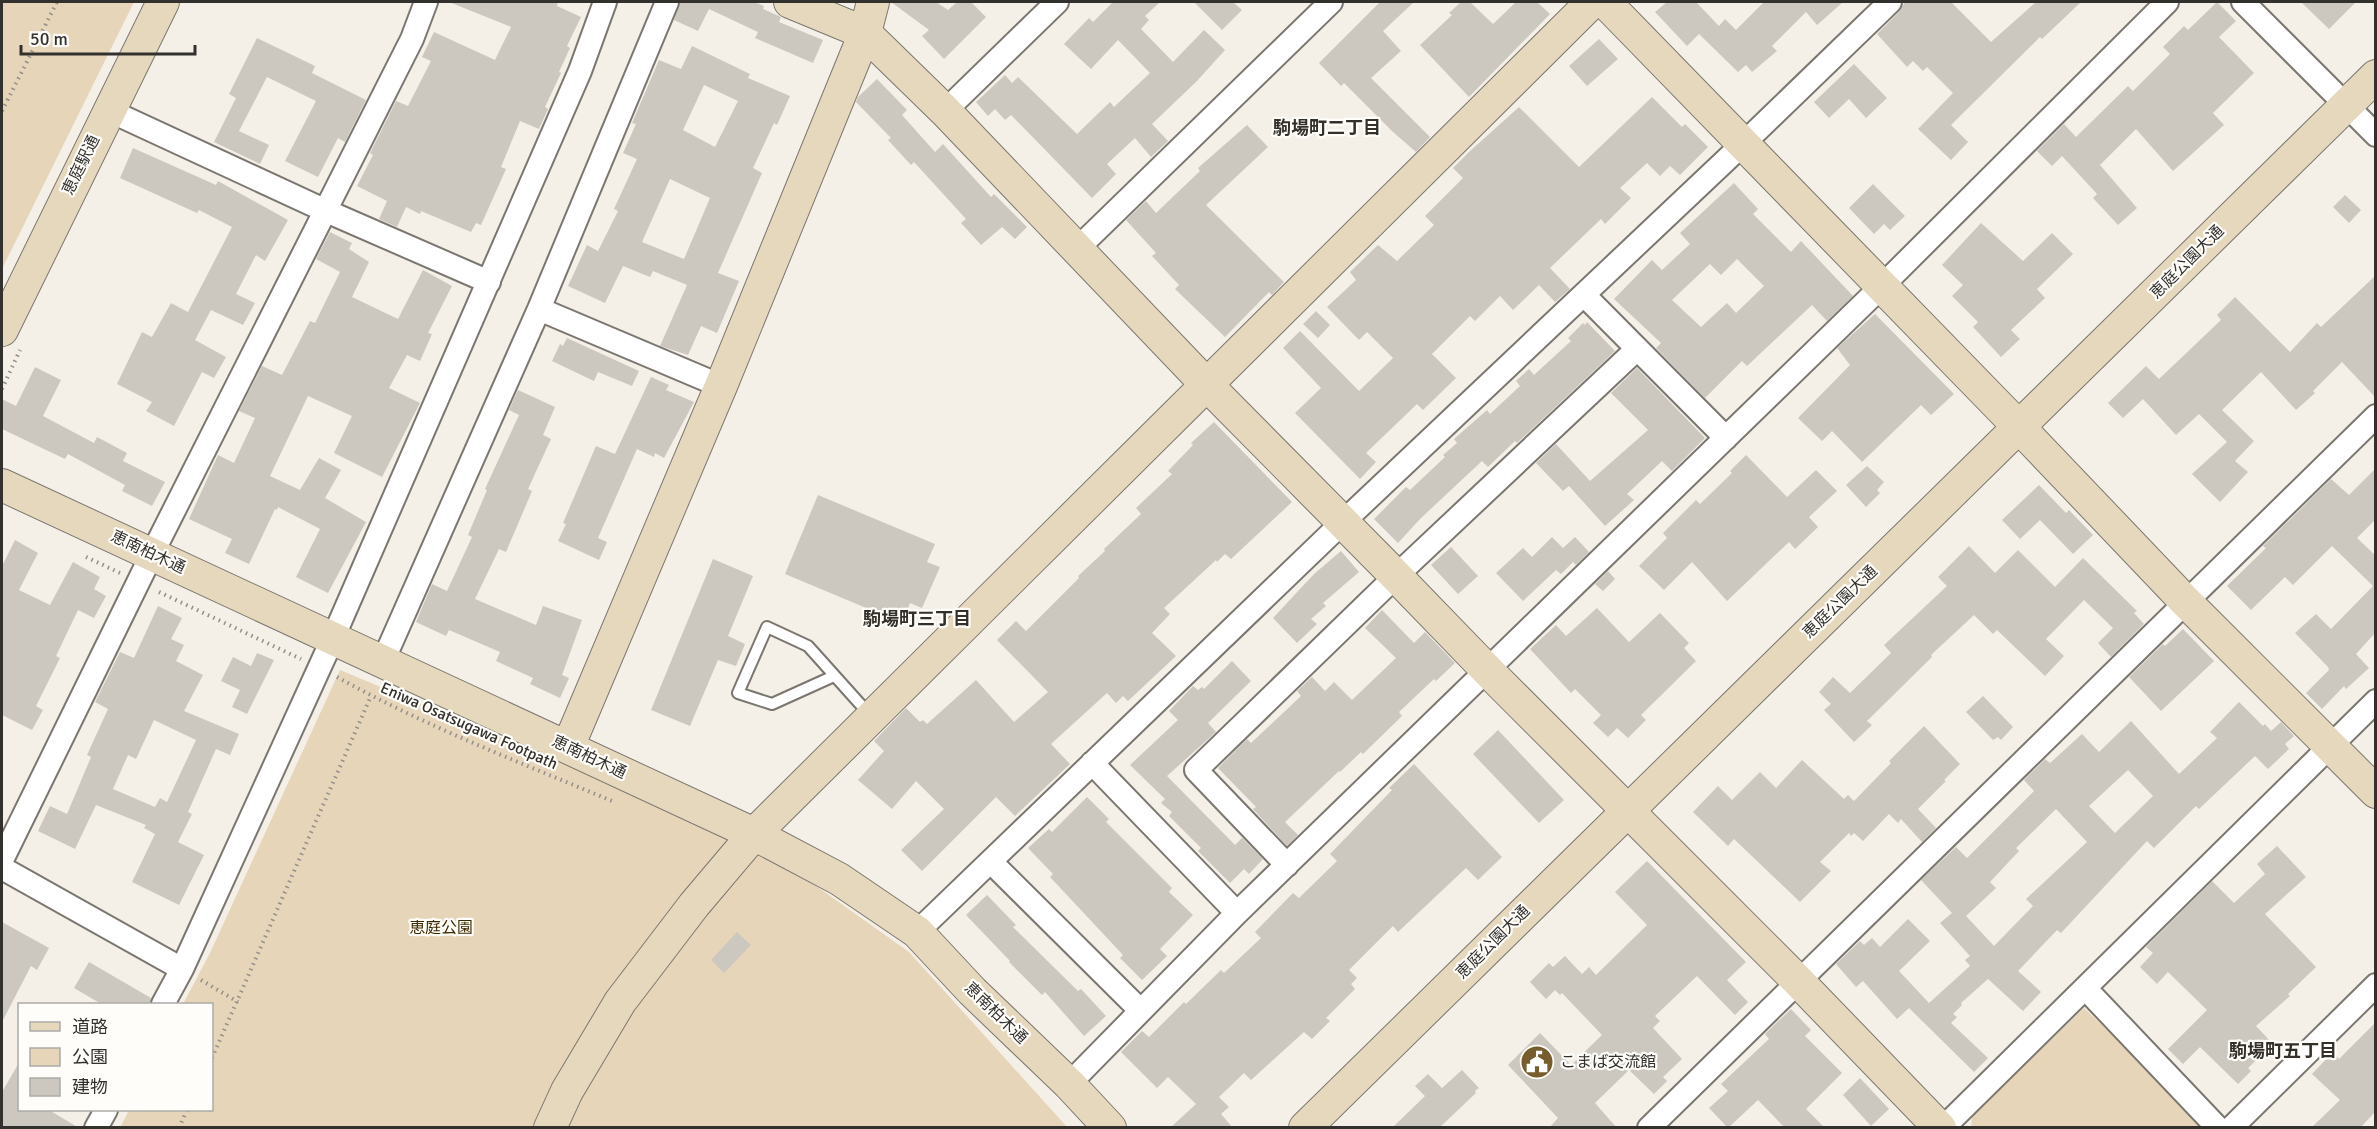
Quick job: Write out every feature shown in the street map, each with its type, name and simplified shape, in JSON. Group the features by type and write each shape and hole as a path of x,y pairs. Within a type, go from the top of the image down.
{"street":[{"name":"恵庭駅通","path":"5,314 163,2"},
{"path":"2,860 152,554 412,39 426,2"},
{"path":"164,1003 187,972 489,282 580,70 605,2"},
{"path":"383,662 539,309 667,2"},
{"path":"790,2 865,33 945,111 1206,384 1941,1128 2376,701"},
{"path":"568,747 721,386 865,33 873,2"},
{"path":"945,111 1057,2"},
{"path":"1078,248 1331,2"},
{"path":"550,1128 567,1091 620,1002 694,905 754,834 1592,2"},
{"path":"1605,2 2020,428 2185,601 2376,792"},
{"path":"917,932 1343,522 1584,296 1890,2"},
{"path":"1069,1084 1237,913 1881,287 2167,2"},
{"path":"2243,2 2376,135"},
{"name":"恵庭公園大通","path":"1305,1128 2376,76"},
{"path":"108,110 324,210 489,282"},
{"path":"1584,296 1726,438"},
{"path":"539,309 721,386"},
{"path":"1287,865 1196,770 1396,576 1636,350"},
{"path":"1649,1128 2376,416"},
{"name":"恵南柏木通","path":"2,485 754,834 839,879 917,932 972,991 1069,1084 1110,1128"},
{"path":"1092,763 1237,913"},
{"path":"991,862 1140,1010"},
{"path":"2,868 187,972"},
{"path":"2232,1128 2376,985"},
{"path":"2085,988 2218,1128"},
{"path":"96,1128 105,1111"}],"lane":[{"path":"834,676 772,704 738,693 767,627 808,646 872,717"}],"path":[{"path":"2,111 57,2"},
{"name":"Eniwa Osatsugawa Footpath","path":"75,551 319,667 371,696 462,738 622,804"},
{"path":"213,1056 371,696"},
{"path":"187,972 238,1002"},
{"path":"179,1128 187,1111"}],"green space":[{"path":"2,2 134,2 2,269"},
{"name":"恵庭公園","path":"340,670 757,844 909,952 1067,1127 120,1128 128,1111 213,1111 213,1003 184,1003 210,953"},
{"path":"2084,1008 2200,1119 2201,1127 1971,1128 1972,1116"}],"building":[{"path":"449,2 558,2 557,6 581,17 567,46 570,48 545,107 548,109 539,129 520,121 501,167 506,169 481,225 476,223 471,232 406,207 397,227 379,219 387,201 357,186 373,155 370,153 396,101 408,106 431,61 422,57 434,32 495,60 511,27"},
{"path":"680,2 754,2 781,17 779,22 823,40 813,63 755,38 758,32 709,9 698,31 674,20"},
{"path":"891,2 936,2 948,10 957,2 971,2 986,17 944,59 922,36 929,30"},
{"path":"1113,2 1160,2 1145,16 1149,20 1141,29 1173,62 1204,30 1225,50 1197,81 1152,124 1168,141 1151,157 1135,138 1107,164 1116,174 1092,198 1011,115 1005,120 995,109 988,116 976,102 1005,75 1012,83 1018,77 1077,134 1110,102 1114,107 1150,73 1118,40 1091,69 1064,44 1089,18 1093,22"},
{"path":"1194,2 1233,2 1242,10 1222,30"},
{"path":"1380,2 1414,2 1383,31 1401,51 1371,78 1430,137 1416,152 1344,83 1341,86 1319,63"},
{"path":"1461,2 1470,2 1493,24 1516,2 1537,2 1550,14 1469,97 1420,45 1452,15 1449,13"},
{"path":"1667,2 1696,2 1719,26 1725,19 1736,30 1764,2 1843,2 1817,25 1806,12 1772,46 1777,51 1752,72 1746,65 1738,72 1699,34 1687,46 1655,12"},
{"path":"1905,2 1951,2 1991,42 2036,2 2081,2 2042,39 2040,37 1951,125 1968,142 1951,160 1918,129 1953,93 1927,67 1923,71 1913,61 1907,67 1877,34 1899,12"},
{"path":"2217,2 2236,21 2219,37 2254,73 2213,113 2224,125 2173,171 2136,129 2100,165 2137,208 2118,225 2093,198 2097,194 2062,156 2052,166 2037,151 2064,124 2076,137 2128,86 2133,91 2170,54 2163,47 2184,26 2188,30"},
{"path":"2301,2 2356,2 2329,29"},
{"path":"257,38 315,66 312,73 366,100 345,142 338,138 318,177 285,161 316,101 267,77 239,131 269,145 260,164 214,142 236,98 229,94"},
{"path":"1599,39 1618,59 1587,86 1569,66"},
{"path":"692,46 750,74 748,78 790,96 777,125 774,123 753,168 762,173 718,273 739,281 717,333 701,326 688,355 660,346 687,285 653,271 650,277 623,266 605,303 568,286 587,245 598,251 618,211 614,209 637,159 623,153 636,124 632,123 659,60 681,69","holes":["704,85 738,101 715,147 683,130","670,179 710,198 684,259 642,242"]},
{"path":"1854,64 1887,98 1866,118 1849,99 1829,118 1814,102"},
{"path":"877,79 907,110 902,115 935,152 943,144 991,197 994,194 1027,227 1015,239 1002,227 981,245 961,223 966,219 914,162 911,165 888,140 891,138 856,102 858,97"},
{"path":"1652,97 1682,127 1685,124 1708,147 1680,175 1670,166 1660,176 1647,163 1620,188 1631,198 1605,224 1601,219 1550,268 1570,289 1555,302 1539,285 1513,310 1500,296 1475,321 1470,316 1432,354 1456,378 1423,410 1417,404 1366,453 1376,462 1360,479 1295,413 1321,388 1283,348 1300,331 1359,391 1393,358 1367,332 1359,340 1327,307 1356,280 1350,272 1378,245 1397,261 1434,225 1425,216 1463,178 1453,168 1519,107 1579,167"},
{"path":"1247,125 1268,147 1206,205 1284,282 1272,295 1269,292 1225,337 1175,289 1179,285 1152,256 1156,253 1126,220 1146,201 1156,213 1200,171 1198,168"},
{"path":"133,148 216,185 218,181 288,220 265,261 256,255 236,294 255,303 243,325 211,310 195,340 226,357 214,378 202,372 174,426 146,411 152,402 117,384 142,332 152,337 171,303 188,312 232,227 199,210 197,213 120,178"},
{"path":"1734,183 1758,209 1753,214 1791,252 1801,241 1853,296 1827,321 1812,305 1747,366 1742,361 1705,398 1656,348 1661,343 1614,299 1652,260 1662,270 1690,244 1680,233","holes":["1737,259 1764,286 1736,313 1727,303 1701,327 1672,300 1710,264 1721,275"]},
{"path":"1873,184 1905,216 1890,230 1884,224 1874,234 1849,208"},
{"path":"2345,195 2361,210 2349,223 2333,207"},
{"path":"1981,223 2023,261 2052,233 2073,254 2037,289 2045,298 2011,330 2020,339 2001,357 1973,327 1978,322 1952,296 1963,285 1942,265"},
{"path":"330,232 352,243 349,249 369,262 352,297 398,319 423,270 452,286 428,333 432,334 420,361 407,355 389,388 420,403 382,477 334,453 352,416 308,396 270,476 300,490 319,458 341,470 325,498 366,522 328,593 296,577 320,529 278,507 249,564 225,553 232,539 189,519 218,455 234,463 255,418 239,411 262,366 282,375 310,321 315,323 340,272 316,259"},
{"path":"2376,275 2376,398 2342,362 2313,391 2315,393 2296,410 2261,372 2222,410 2254,441 2235,461 2248,472 2220,502 2192,474 2227,442 2199,414 2176,435 2143,399 2123,418 2108,403 2146,366 2159,379 2221,320 2217,315 2235,297 2290,352 2317,323 2321,327"},
{"path":"1316,311 1330,325 1318,338 1303,324"},
{"path":"1875,314 1954,394 1931,415 1921,405 1862,462 1832,431 1822,441 1798,418 1850,365 1837,348"},
{"path":"1587,322 1615,351 1517,443 1515,441 1488,467 1482,461 1420,519 1398,543 1374,519 1406,487 1410,490 1445,457 1443,455 1457,443 1454,439 1487,410 1490,414 1520,386 1516,381 1529,369 1534,375 1571,341 1568,338 1583,323 1585,325"},
{"path":"567,338 639,371 632,386 598,372 594,381 552,361 560,344 563,346"},
{"path":"35,367 61,380 43,416 94,443 97,437 127,453 123,461 165,482 152,506 122,491 125,485 68,454 65,459 2,429 2,399 16,406"},
{"path":"1637,368 1705,438 1672,471 1662,461 1627,494 1634,500 1605,526 1569,486 1563,491 1536,463 1556,444 1590,481 1648,430 1611,393"},
{"path":"651,377 669,385 666,390 694,402 664,458 655,453 654,457 637,449 598,538 607,542 599,560 558,541 566,524 563,523 596,446 615,454"},
{"path":"518,390 555,407 543,435 551,439 528,489 532,491 506,552 499,549 475,599 536,625 543,606 582,620 562,675 569,678 560,698 530,684 533,678 496,661 500,652 449,630 446,636 416,622 432,584 447,591 472,537 468,535 487,490 485,489 519,415 509,410"},
{"path":"1214,422 1292,502 1231,559 1225,554 1217,562 1216,560 1164,608 1170,614 1152,633 1176,656 1128,701 1123,696 1116,703 1107,693 1051,744 1070,764 1015,816 996,797 922,871 901,850 944,809 916,781 892,809 858,780 884,751 874,741 906,708 920,722 923,720 927,724 976,680 1014,722 1048,692 997,640 1016,621 1026,631 1079,578 1078,576 1105,551 1104,549 1141,514 1136,508 1172,474 1168,471 1193,445 1191,443"},
{"path":"1746,455 1787,497 1816,470 1837,491 1809,517 1818,527 1795,549 1789,542 1727,601 1692,562 1664,590 1639,566 1667,538 1663,533 1696,500 1700,504 1732,473 1730,471"},
{"path":"1867,466 1884,482 1877,490 1880,493 1866,507 1846,485"},
{"path":"2376,468 2376,519 2357,538 2376,556 2376,632 2356,654 2369,668 2346,689 2344,686 2322,709 2306,693 2329,670 2328,667 2295,633 2316,614 2331,629 2373,586 2332,546 2293,585 2285,577 2251,610 2227,586 2266,548 2263,546 2331,479 2349,495"},
{"path":"2039,485 2066,513 2069,510 2093,535 2073,554 2040,520 2020,539 2002,520"},
{"path":"818,495 935,544 927,562 940,567 922,608 910,603 902,623 785,574"},
{"path":"1552,537 1563,548 1575,537 1589,552 1576,565 1573,562 1561,574 1556,570 1523,601 1496,573 1523,548 1532,557"},
{"path":"15,540 38,553 19,590 50,605 73,562 100,577 94,589 106,596 94,618 78,610 56,656 60,658 36,706 43,710 32,730 2,715 2,566"},
{"path":"1969,546 1995,573 2018,550 2055,587 2083,558 2137,611 2134,613 2144,624 2111,657 2098,643 2113,628 2084,600 2046,639 2064,656 2045,676 1997,630 1993,634 1974,615 1931,655 1932,657 1867,721 1872,725 1854,742 1824,710 1831,704 1819,692 1833,677 1850,693 1891,653 1884,645 1947,586 1938,577"},
{"path":"1451,547 1478,576 1458,594 1431,565"},
{"path":"1341,551 1359,572 1323,603 1326,606 1311,619 1317,624 1297,643 1273,618 1314,574"},
{"path":"713,559 753,576 728,636 745,644 736,666 718,660 690,726 651,710"},
{"path":"1608,571 1615,579 1603,591 1595,584"},
{"path":"158,606 182,618 171,639 184,645 176,661 203,675 184,711 239,734 230,755 216,749 188,812 192,814 178,842 204,855 179,905 132,882 155,834 144,828 146,825 96,805 75,849 38,831 50,806 67,814 91,757 87,755 108,709 95,702 120,652 134,658","holes":["154,720 196,740 167,802 160,798 155,807 113,789 128,755 136,759"]},
{"path":"1597,608 1629,642 1660,613 1689,643 1684,648 1696,661 1641,715 1646,720 1628,738 1617,728 1608,737 1593,723 1601,715 1575,689 1571,693 1530,649 1556,625 1566,636"},
{"path":"1382,610 1414,643 1425,632 1455,663 1399,712 1402,716 1363,754 1361,752 1339,771 1285,822 1298,835 1287,846 1253,809 1256,807 1218,768 1247,739 1251,743 1301,696 1297,691 1312,677 1325,691 1334,682 1352,700 1396,658 1365,628"},
{"path":"2183,629 2214,661 2161,711 2129,677 2163,644 2165,646"},
{"path":"257,653 274,660 247,714 232,707 240,690 221,681 233,657 251,666"},
{"path":"1232,661 1251,681 1208,723 1216,732 1167,776 1235,845 1242,838 1263,859 1249,874 1244,869 1230,883 1198,851 1201,848 1169,816 1172,812 1161,803 1165,799 1130,765 1178,720 1169,711 1193,686 1198,690 1202,687 1204,689"},
{"path":"1983,696 2013,727 2001,740 1998,737 1993,740 1966,712"},
{"path":"2239,702 2271,731 2281,722 2294,736 2285,744 2289,749 2268,769 2255,756 2199,809 2196,806 2154,848 2147,841 2061,933 2057,930 2018,971 2041,992 2023,1011 1988,979 1961,1003 1962,1005 1953,1014 1957,1017 1951,1023 1988,1058 1974,1072 1909,1008 1897,1019 1863,981 1856,987 1836,964 1860,941 1864,945 1872,938 1880,947 1908,919 1930,941 1899,971 1929,1003 1970,966 1965,960 1970,956 1940,923 1952,913 1921,880 1956,847 1967,858 2034,791 2024,780 2045,759 2050,763 2082,734 2099,752 2131,721 2179,774 2217,738 2210,732","holes":["2128,770 2153,796 2115,833 2089,806","2056,809 2087,842 2026,899 2033,906 1994,946 1966,916 1996,888 1990,882 2019,851 2016,848"]},
{"path":"1924,726 1960,764 1918,809 1936,828 1922,842 1901,819 1898,823 1889,814 1863,841 1854,833 1851,836 1849,833 1820,862 1831,871 1800,902 1734,839 1728,846 1693,812 1718,786 1732,800 1760,772 1776,788 1802,760 1844,799 1848,795 1854,801"},
{"path":"1498,730 1564,800 1539,823 1473,754"},
{"path":"1414,764 1502,857 1478,880 1466,868 1398,932 1393,926 1349,970 1357,978 1351,984 1355,989 1326,1018 1330,1021 1312,1039 1304,1032 1251,1080 1244,1073 1219,1097 1229,1107 1221,1114 1233,1128 1170,1128 1196,1104 1168,1077 1157,1088 1121,1052 1142,1031 1149,1037 1184,1002 1186,1004 1221,970 1224,973 1261,938 1255,932 1293,893 1299,898 1337,861 1330,854 1392,790 1389,788"},
{"path":"1087,797 1109,819 1106,822 1172,888 1169,892 1193,915 1160,949 1167,956 1142,980 1120,958 1123,955 1050,877 1053,874 1028,848 1049,829 1052,832"},
{"path":"2277,846 2306,877 2265,914 2316,967 2288,994 2290,996 2256,1026 2273,1044 2248,1068 2251,1071 2238,1084 2200,1047 2183,1064 2168,1049 2207,1010 2168,972 2157,984 2140,967 2153,953 2146,947 2212,881 2234,903 2265,874 2257,864"},
{"path":"1647,861 1746,962 1727,980 1748,1002 1735,1015 1697,976 1655,1016 1660,1021 1653,1028 1682,1059 1663,1077 1667,1081 1654,1094 1629,1070 1595,1103 1617,1128 1549,1128 1558,1118 1508,1065 1540,1033 1571,1065 1602,1035 1562,993 1560,995 1555,990 1546,999 1530,982 1549,963 1553,967 1565,956 1582,974 1589,967 1596,975 1647,925 1615,892"},
{"path":"987,895 1016,925 1013,927 1078,991 1081,989 1106,1016 1084,1036 1045,992 1042,995 966,915"},
{"path":"2,922 49,948 37,970 31,966 2,1022"},
{"path":"737,932 751,945 724,973 711,960"},
{"path":"89,962 151,998 150,1003 100,1003 74,988"},
{"path":"1791,1009 1811,1030 1805,1036 1842,1073 1806,1109 1825,1128 1785,1128 1758,1100 1728,1128 1709,1108 1728,1091 1721,1084 1769,1039 1765,1034"},
{"path":"2376,1022 2376,1111 2360,1128 2311,1128 2340,1100 2312,1074 2333,1052 2339,1059"},
{"path":"18,1064 18,1111 51,1111 79,1128 2,1128 2,1092"},
{"path":"1462,1070 1479,1088 1439,1128 1392,1128 1425,1096 1415,1086 1428,1074 1442,1088"},
{"path":"1860,1078 1889,1109 1871,1126 1843,1095"}],"place":[{"name":"こまば交流館","path":"1537,1062"}],"district":[{"name":"駒場町二丁目","path":"1327,128"},
{"name":"駒場町三丁目","path":"917,619"},
{"name":"駒場町五丁目","path":"2283,1051"}]}
